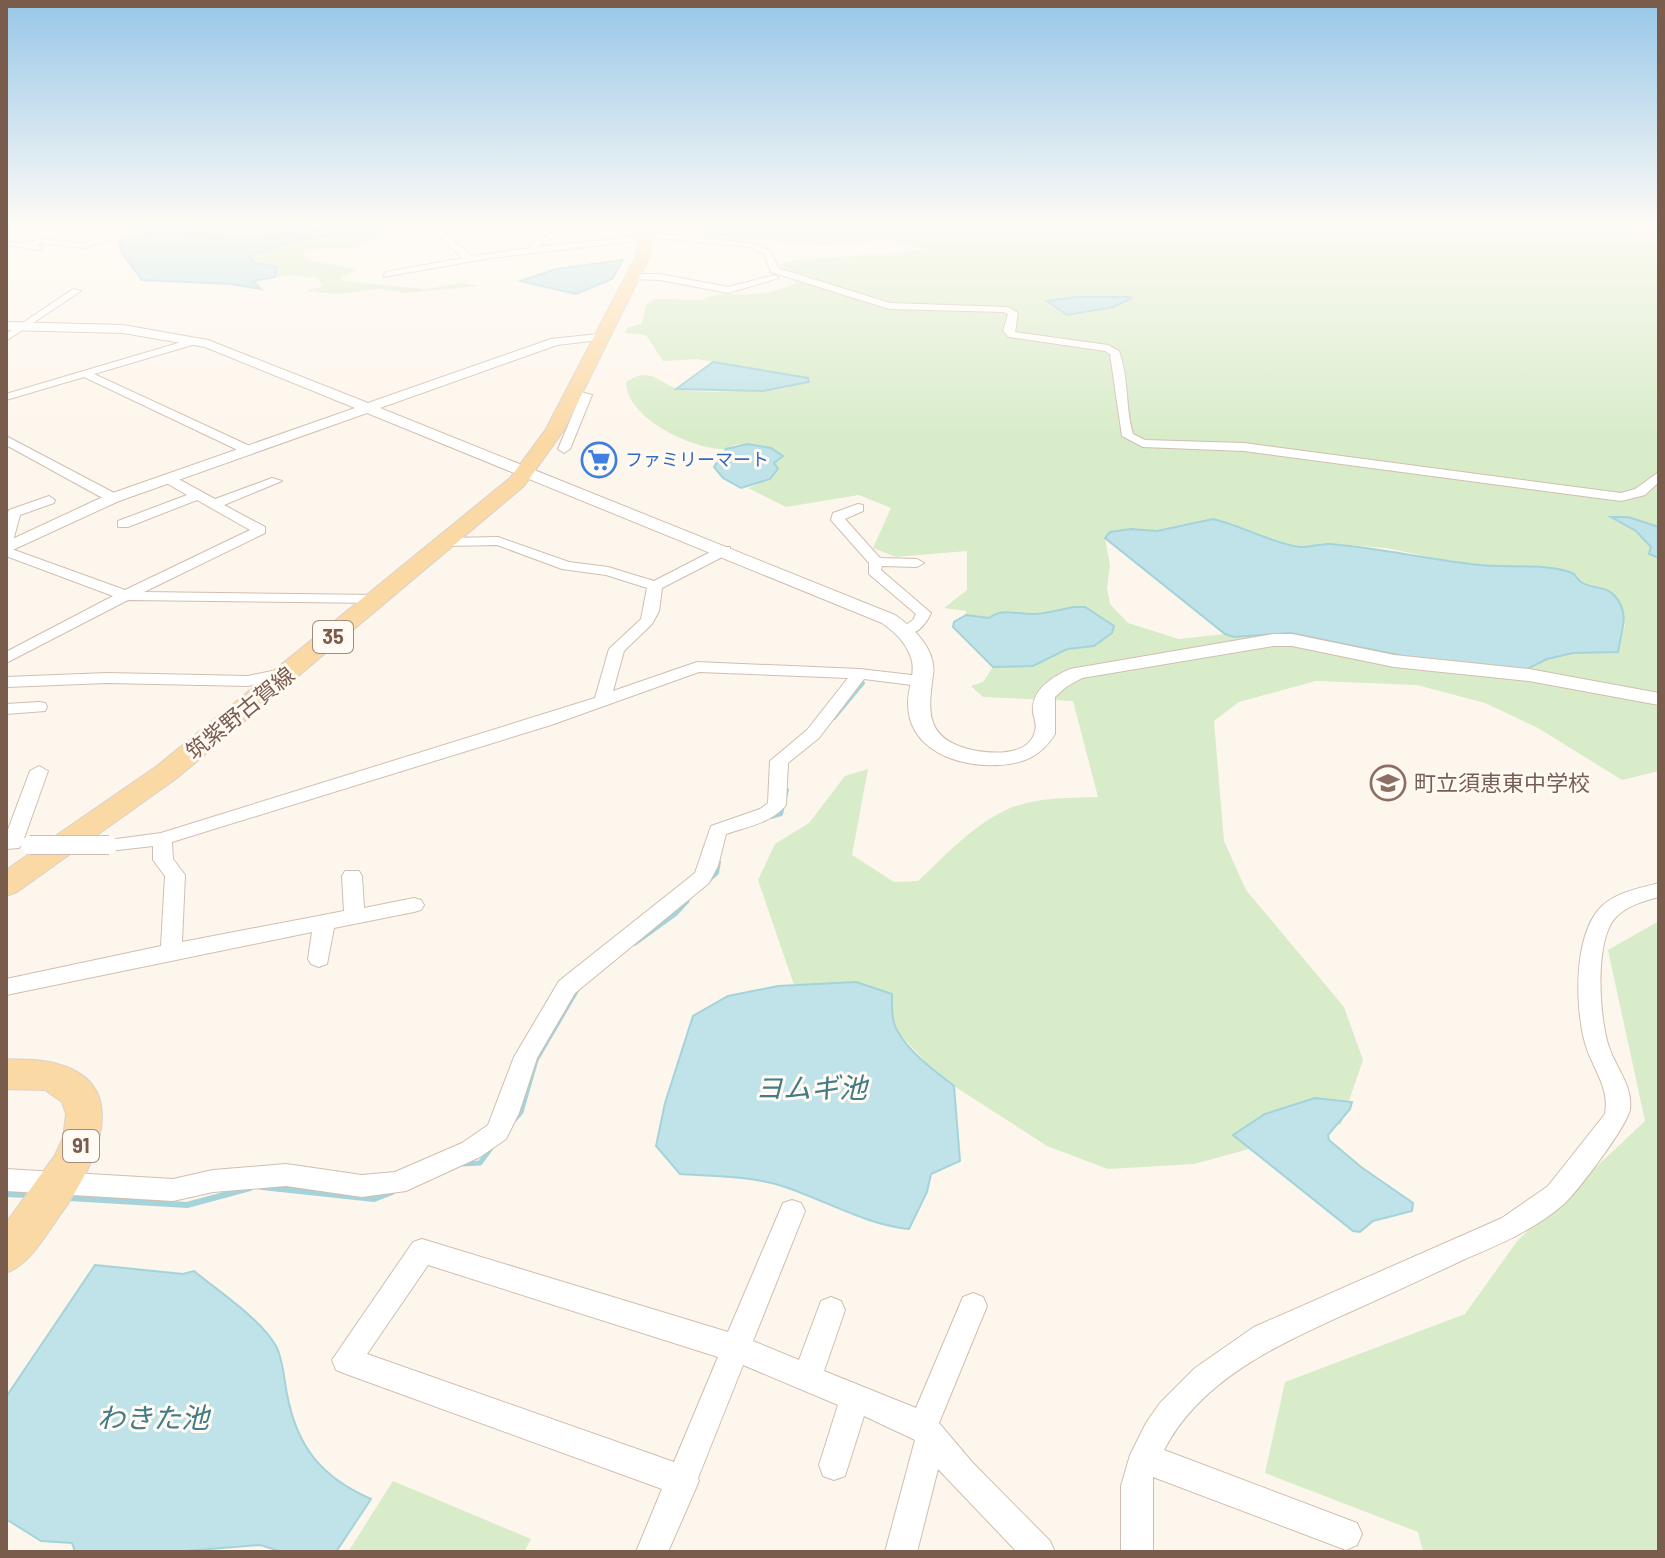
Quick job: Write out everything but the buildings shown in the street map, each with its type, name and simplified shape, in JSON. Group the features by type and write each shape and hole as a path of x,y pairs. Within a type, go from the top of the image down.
{"main road":[{"name":"筑紫野古賀線","path":"603,336 597,328 613,296"},
{"name":"筑紫野古賀線","path":"6,885 167,772 447,542 526,472 555,430 623,296"},
{"name":"91","path":"6,1074 55,1078 80,1096 86,1116 85,1139 59,1183 6,1254"}],"street":[{"path":"6,338 15,326 68,296"},
{"path":"850,296 903,308 1005,309 1013,313 1008,331 1012,335 1108,348 1115,353 1128,436 1143,443 1244,447 1621,497 1640,492 1659,476"},
{"path":"15,326 123,329 195,341 894,620 917,650 923,675 920,681 919,724 929,739 953,752 977,758 1004,758 1036,746 1046,732 1043,710 1050,690 1055,684 1077,673 1273,640 1309,642 1404,663 1529,675 1659,699"},
{"path":"7,545 113,498 167,478 555,342 603,336"},
{"path":"6,397 195,341"},
{"path":"83,373 248,450"},
{"path":"564,449 587,395 573,393"},
{"path":"6,440 113,498"},
{"path":"6,658 260,530 167,478"},
{"path":"214,504 276,481"},
{"path":"123,524 198,495"},
{"path":"7,545 14,513 49,500"},
{"path":"858,508 838,516 838,520 876,562 917,563"},
{"path":"447,542 498,541 567,566 608,571 655,586 725,550"},
{"path":"7,545 126,596 378,599"},
{"path":"876,562 874,571 924,613 919,623 905,631"},
{"path":"603,699 617,658 617,649 647,621 652,611 655,586"},
{"path":"39,771 16,844 109,845 162,839 530,726 697,667 860,674 920,681"},
{"path":"6,682 107,678 248,681 290,673"},
{"path":"6,1180 173,1190 213,1181 286,1175 362,1186 397,1183 485,1143 497,1132 507,1113 526,1057 567,987 702,878 710,868 712,840 718,830 767,813 777,805 779,761 813,734 860,674"},
{"path":"6,709 39,707"},
{"path":"162,839 163,860 175,875 171,952"},
{"path":"352,876 354,917"},
{"path":"1137,1552 1138,1478 1157,1434 1176,1409 1228,1358 1264,1337 1511,1226 1557,1194 1616,1117 1620,1103 1619,1090 1605,1067 1593,1031 1590,953 1597,925 1608,911 1628,898 1659,890"},
{"path":"6,987 414,905"},
{"path":"319,959 324,922"},
{"path":"652,1552 684,1481 792,1211"},
{"path":"684,1481 346,1360 422,1251 737,1349 927,1432 1039,1552"},
{"path":"901,1552 927,1432 973,1306"},
{"path":"807,1378 831,1310"},
{"path":"834,1465 855,1398"},
{"path":"1146,1459 1346,1534"}],"green space":[{"path":"714,296 1659,296 1659,527 1628,517 1612,518 1636,531 1652,547 1649,554 1659,558 1659,771 1622,780 1538,728 1485,703 1417,685 1316,681 1239,702 1214,721 1224,841 1246,890 1344,1007 1363,1060 1341,1124 1194,1164 1108,1169 1047,1146 930,1067 898,1032 893,1018 856,982 794,985 758,880 775,844 809,823 845,776 868,769 852,855 894,882 918,881 978,827 1011,808 1048,799 1098,797 1073,701 983,697 971,686 983,682 993,667 1033,666 1067,649 1094,646 1114,626 1081,607 1037,614 1004,612 989,618 944,608 967,590 967,551 896,557 873,548 891,508 859,495 786,507 748,488 770,479 777,470 774,463 782,456 753,444 723,449 695,444 649,419 629,395 626,382 635,377 648,375 678,389 715,392 787,388 795,376 698,359 663,361 646,335 624,333 629,327 641,324 647,304 654,299 699,300","holes":["1232,523 1250,534 1304,548 1322,543 1386,548 1458,563 1540,568 1602,587 1625,625 1618,652 1573,652 1547,659 1523,671 1408,657 1290,633 1234,637 1225,634 1179,639 1128,623 1110,604 1107,588 1110,565 1105,538 1110,532 1131,529 1157,531 1184,524"]},
{"path":"1659,921 1659,1552 1423,1552 1418,1532 1265,1473 1285,1382 1465,1314 1518,1240 1645,1121 1608,950"},
{"path":"393,1481 531,1539 524,1552 348,1552"}],"water":[{"path":"1077,297 1132,298 1113,307 1067,315 1047,301"},
{"path":"713,362 808,378 809,382 763,391 676,389"},
{"path":"747,444 771,448 783,456 774,463 778,469 770,479 741,488 723,478 714,467 726,449"},
{"path":"1611,517 1628,517 1659,527 1659,558 1649,554 1651,547 1636,531"},
{"path":"1213,519 1300,547 1330,544 1462,563 1563,570 1585,584 1610,592 1619,602 1624,622 1618,652 1573,653 1547,659 1523,671 1408,657 1290,633 1234,637 1225,634 1105,538 1110,532 1131,529 1157,531"},
{"path":"1085,607 1114,626 1112,633 1094,646 1067,649 1033,666 993,667 953,627 954,622 966,615 989,618 1005,612 1039,614"},
{"name":"ヨムギ池","path":"856,982 892,994 894,1023 903,1040 954,1086 960,1161 931,1174 927,1192 909,1229 861,1217 773,1183 680,1174 656,1146 665,1103 693,1016 728,996 778,986"},
{"path":"1315,1098 1352,1102 1350,1109 1328,1135 1329,1140 1413,1203 1412,1211 1373,1221 1360,1232 1353,1231 1233,1135 1265,1114"},
{"name":"わきた池","path":"95,1265 183,1274 194,1271 250,1316 269,1336 280,1357 291,1413 305,1445 338,1481 371,1499 336,1552 283,1552 260,1545 173,1552 75,1552 72,1543 41,1541 6,1519 6,1397"}],"waterway":[{"path":"834,718 863,683"},
{"path":"771,817 781,814 787,790"},
{"path":"708,881 717,873 719,862"},
{"path":"635,943 675,914 687,901"},
{"path":"514,1120 521,1112 536,1060 578,988"},
{"path":"463,1164 480,1163 491,1148"},
{"path":"279,1189 262,1187 374,1199 392,1192"},
{"path":"69,1198 187,1205 250,1188 247,1189"},
{"path":"6,1194 28,1195"}],"place":[{"name":"ファミリーマート","path":"599,460"},
{"name":"町立須恵東中学校","path":"1388,783"}]}
